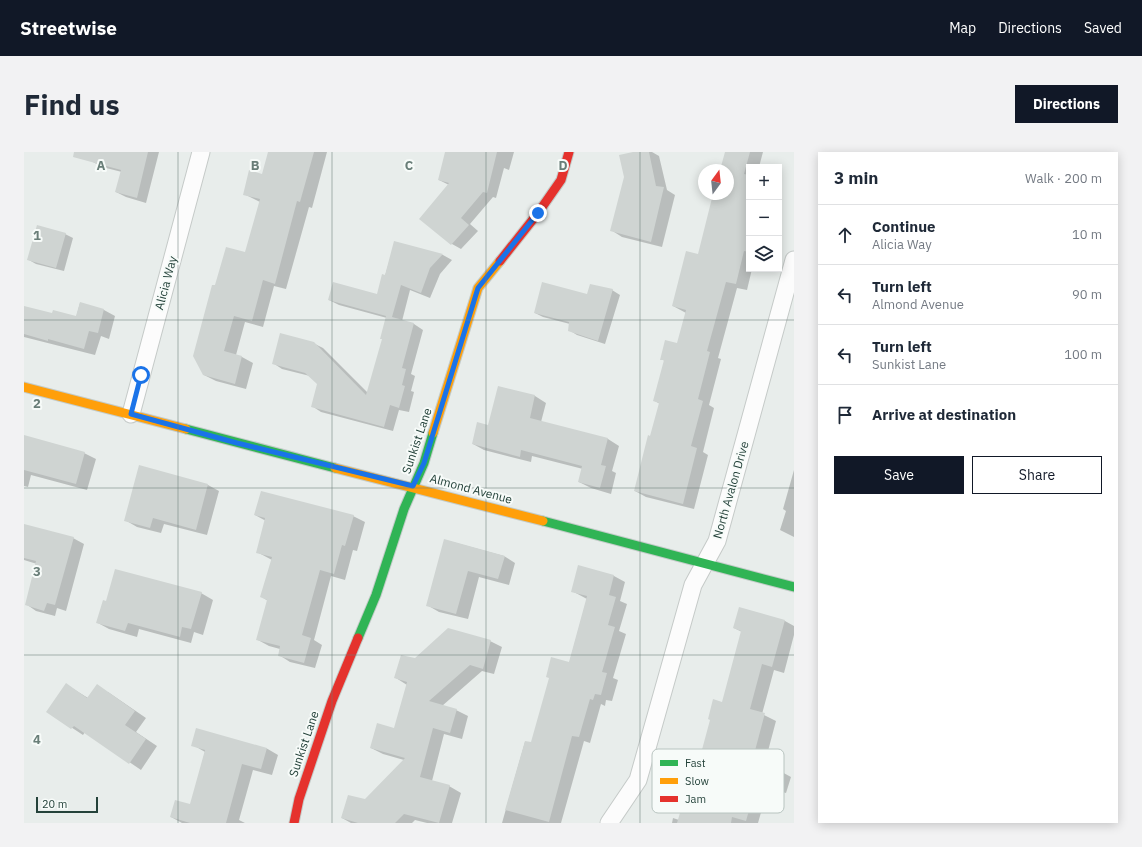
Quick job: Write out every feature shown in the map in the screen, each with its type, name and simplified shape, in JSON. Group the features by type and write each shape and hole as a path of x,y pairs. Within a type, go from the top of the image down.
{"street":[{"name":"Alicia Way","path":"131,414 202,152"},
{"name":"Sunkist Lane","path":"294,823 299,799 332,701 376,595 404,509 424,463 478,288 538,213 561,180 569,152"},
{"name":"North Avalon Drive","path":"609,823 638,780 693,585 717,541 794,260"},
{"name":"Almond Avenue","path":"24,387 237,443 413,486 794,588"}],"building":[{"path":"74,152 148,152 137,198 115,192 121,170 73,157"},
{"path":"268,152 314,152 300,202 297,201 275,284 263,280 252,321 234,316 224,351 242,356 235,384 203,375 193,356 212,285 215,285 226,247 245,252 260,199 243,195 249,170 262,174"},
{"path":"445,152 497,152 487,193 483,192 461,218 469,225 451,245 419,219 449,183 438,180"},
{"path":"633,152 649,152 656,186 664,187 651,242 610,231 624,177 619,155"},
{"path":"725,152 750,152 744,174 746,174 746,251 744,251 736,284 726,282 707,351 710,352 698,399 703,401 691,446 697,448 683,504 634,491 648,435 650,436 659,403 653,401 664,360 660,360 665,340 677,343 686,310 672,306 686,251 698,254 712,200 734,200 734,164 722,164"},
{"path":"37,225 66,233 56,268 27,260"},
{"path":"394,241 443,254 430,268 421,293 401,285 392,317 414,323 402,368 406,369 402,385 405,386 399,408 390,405 384,427 311,407 317,384 305,373 272,364 280,333 314,342 366,395 382,339 380,339 386,316 328,300 333,282 377,294 382,274 385,275"},
{"path":"542,282 587,294 590,284 613,289 598,341 568,331 569,322 534,313"},
{"path":"80,302 104,309 98,333 89,331 84,349 24,334 24,306 52,313 53,310 76,316"},
{"path":"498,386 535,395 530,418 608,438 601,465 606,466 600,488 578,482 582,466 521,450 520,457 472,444 477,422 488,425"},
{"path":"24,435 85,452 76,484 24,470"},
{"path":"139,465 208,484 196,530 153,518 150,528 124,521"},
{"path":"261,491 354,515 345,546 342,545 334,574 320,570 302,635 311,638 304,663 278,656 280,646 256,640 267,600 260,597 272,557 256,553 265,518 254,515"},
{"path":"24,524 74,537 55,605 47,603 44,611 25,605 36,561 24,558"},
{"path":"444,539 505,556 498,579 468,571 456,614 426,606"},
{"path":"578,565 614,575 609,595 616,597 608,625 615,627 602,672 607,673 601,695 595,694 593,700 590,699 579,737 572,736 549,822 505,810 525,741 531,742 549,678 546,677 551,657 569,662 587,596 571,592"},
{"path":"115,569 202,592 191,629 182,627 180,637 128,623 125,631 96,623 103,600 106,601"},
{"path":"739,607 785,620 772,667 762,664 750,709 765,713 755,749 702,749 710,720 708,719 713,699 722,702 741,631 733,628"},
{"path":"448,628 491,640 483,669 470,665 429,701 457,709 450,733 433,728 420,777 450,785 439,823 404,814 395,823 358,823 341,818 348,795 365,799 405,758 370,748 377,723 394,728 407,682 394,678 401,655 415,658"},
{"path":"66,683 87,698 97,684 135,711 125,725 146,739 129,764 74,726 71,729 46,712"},
{"path":"196,728 267,748 261,769 242,764 226,823 190,823 170,817 175,800 190,804 205,750 191,746"},
{"path":"680,813 748,813 746,821 732,817 731,823 677,823"}],"traffic: fast":[{"path":"186,429 335,468"},
{"path":"358,638 376,595 404,509 424,463 433,433"},
{"path":"543,521 794,587"}],"traffic: slow":[{"path":"433,433 478,288 500,261"},
{"path":"24,387 186,429"},
{"path":"335,468 543,521"}],"traffic: jam":[{"path":"500,261 538,213 561,180 569,152"},
{"path":"294,823 299,799 332,701 358,638"}],"route":[{"path":"141,375 131,414 237,443 413,486 424,463 478,288 538,213"}]}
